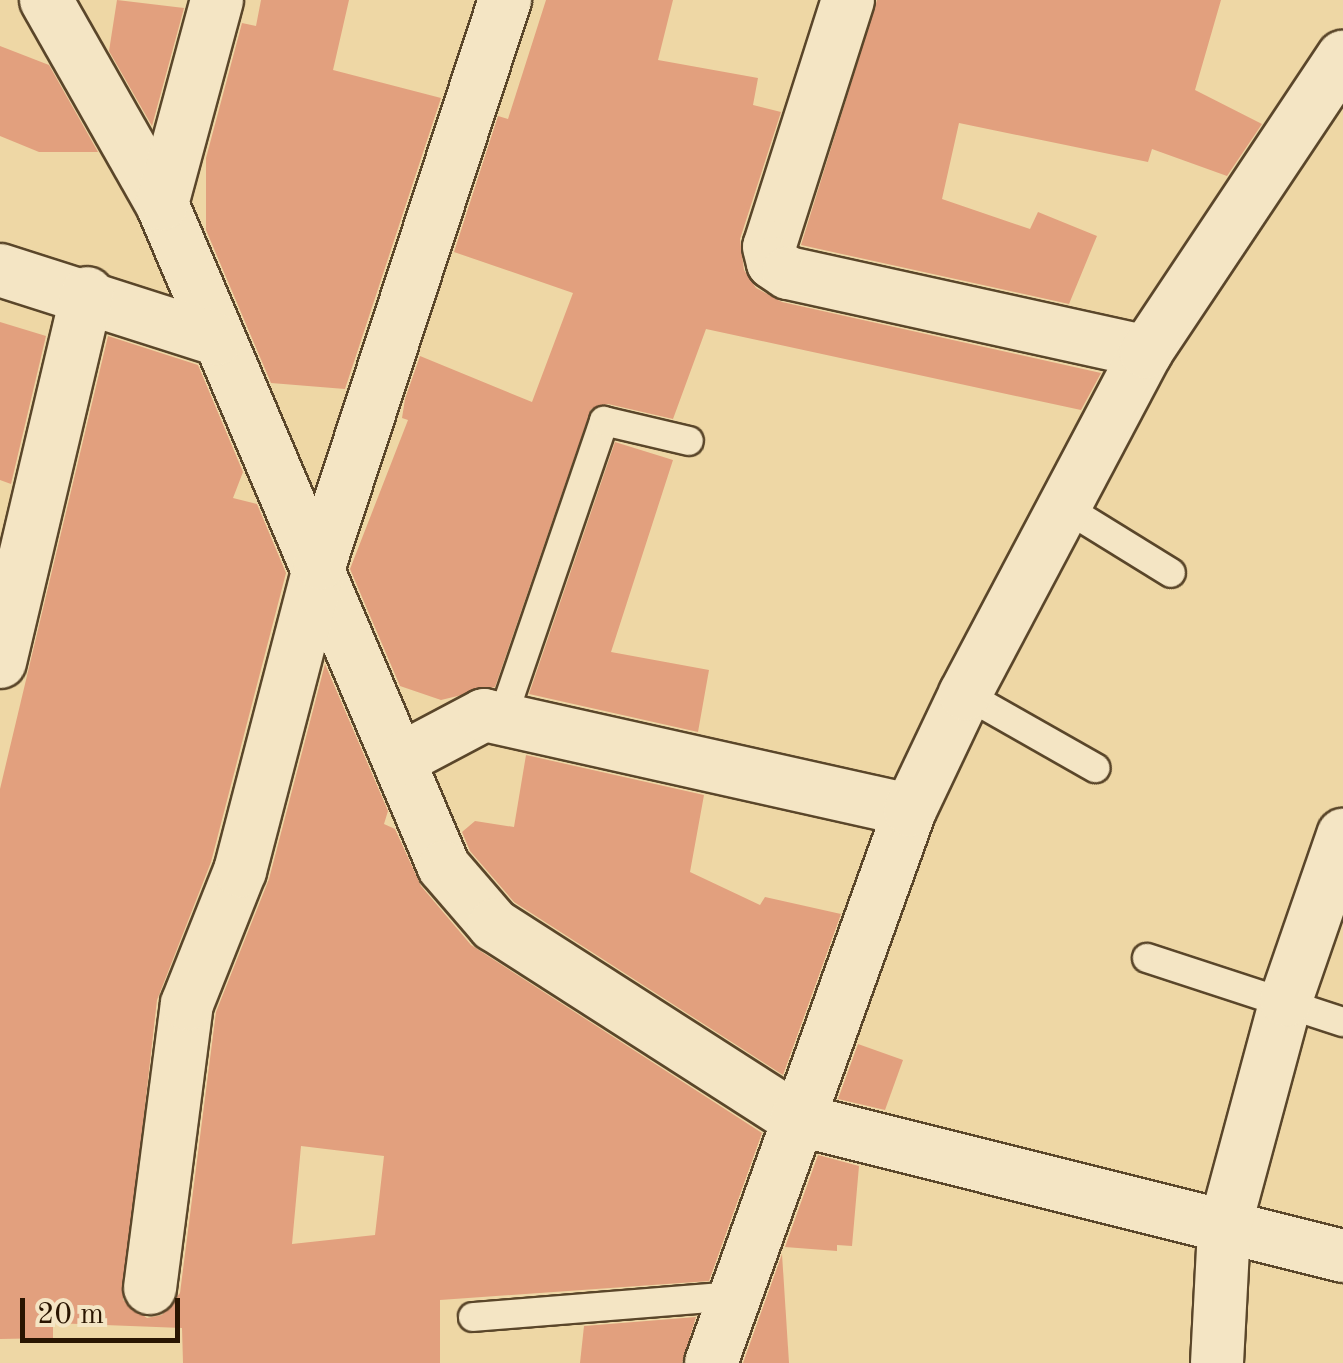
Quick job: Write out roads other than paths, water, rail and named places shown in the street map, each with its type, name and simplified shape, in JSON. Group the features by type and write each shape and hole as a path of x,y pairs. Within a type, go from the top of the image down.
{"street":[{"path":"162,204 218,0"},
{"path":"150,1288 187,1004 240,871 320,563 505,0"},
{"path":"848,0 769,247 774,262 788,273 1146,352"},
{"path":"63,14 162,204 216,338 320,563 444,867 494,925 796,1119 1224,1230 1343,1256"},
{"path":"710,1363 910,810 966,694 1061,505 1146,352 1343,57"},
{"path":"0,270 86,293 216,338"},
{"path":"0,662 86,293"},
{"path":"402,759 484,715 910,810"},
{"path":"1217,1363 1224,1230 1286,1000 1343,834"}],"lane":[{"path":"502,719 604,421 689,441"},
{"path":"1061,505 1172,573"},
{"path":"966,694 1095,768"},
{"path":"1146,958 1286,1000 1343,1022"},
{"path":"472,1317 736,1296"}]}
